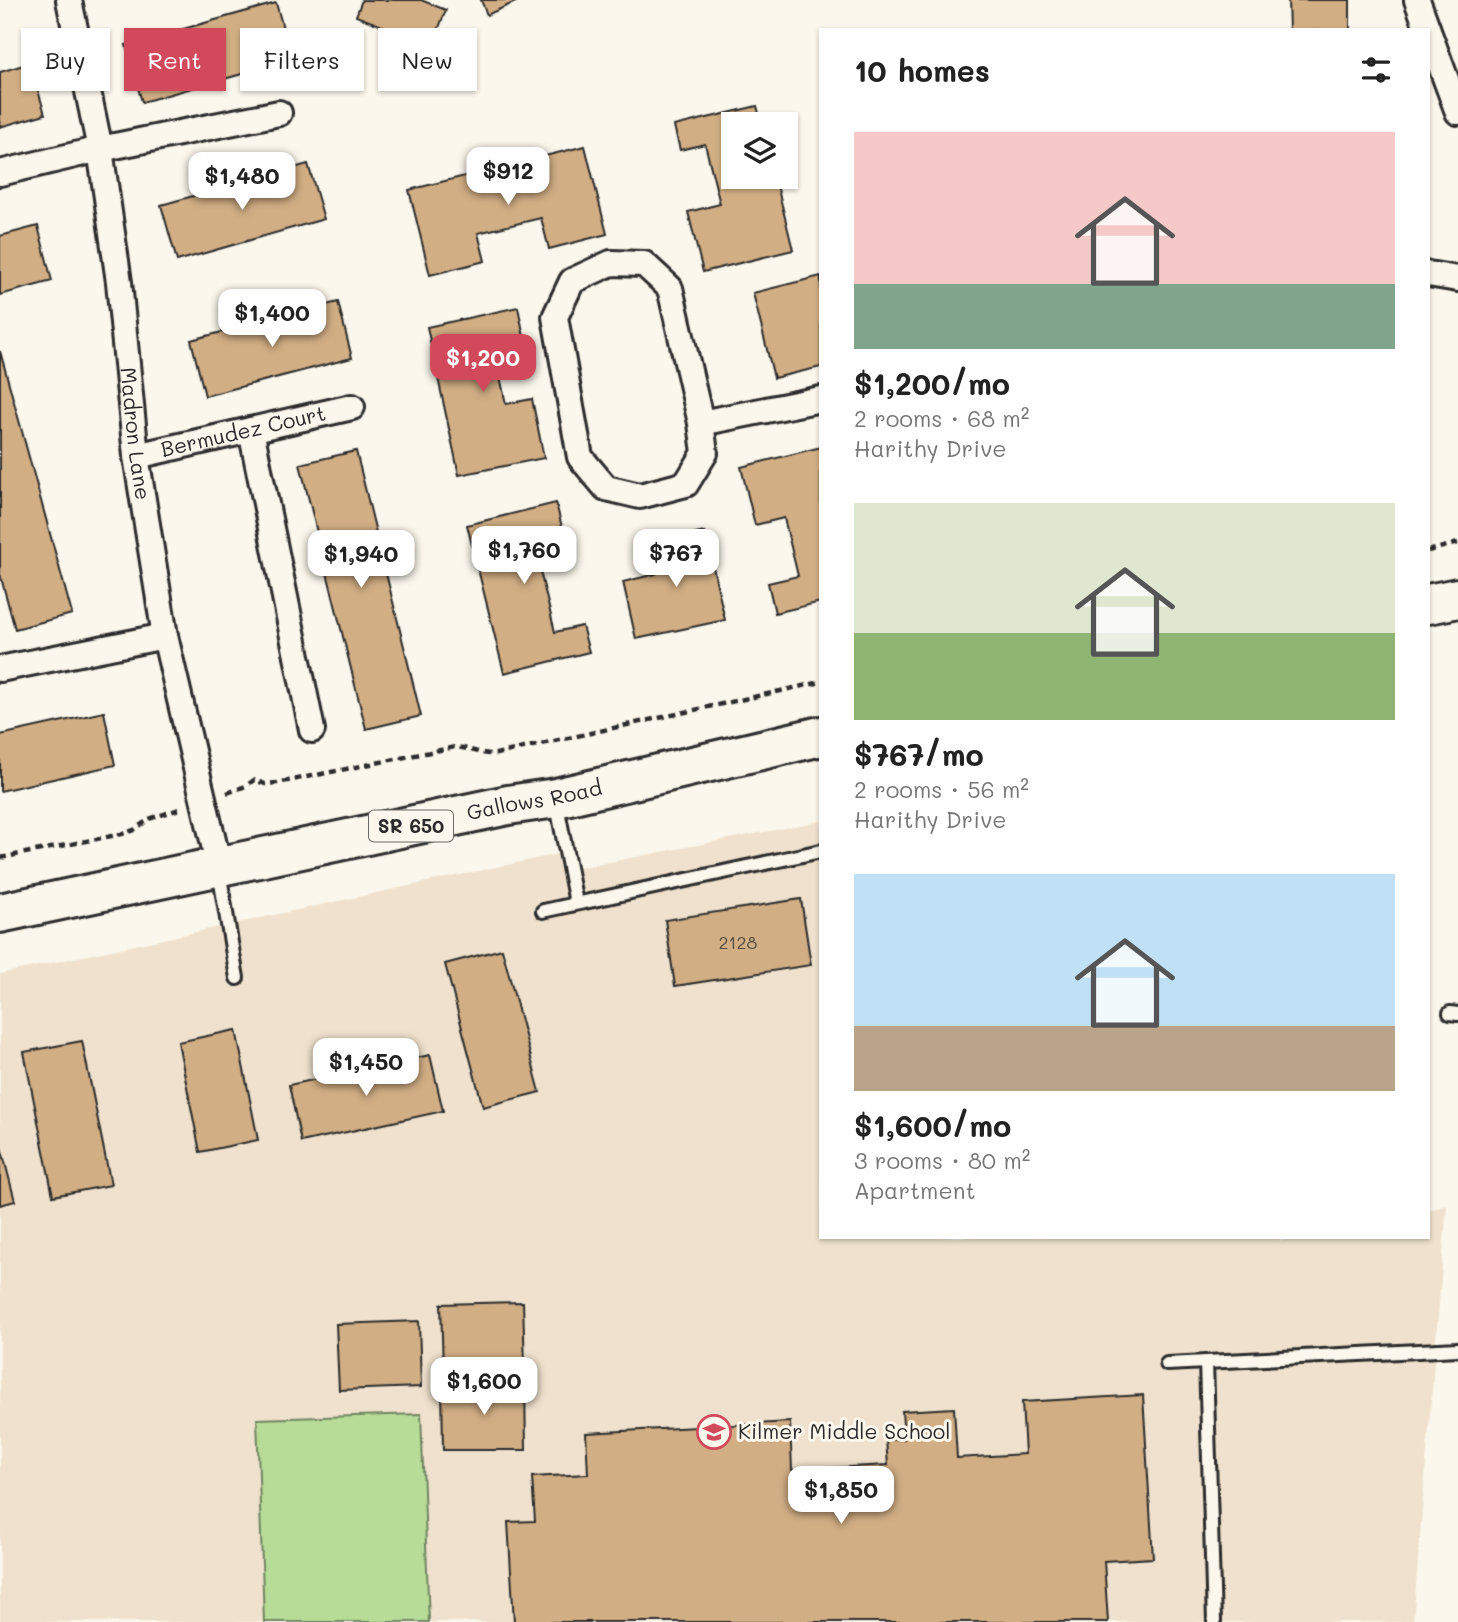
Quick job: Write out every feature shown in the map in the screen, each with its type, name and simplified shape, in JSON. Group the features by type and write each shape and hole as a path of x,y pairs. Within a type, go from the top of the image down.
{"main road":[{"path":"1430,604 1458,598"},
{"name":"Gallows Road","path":"0,914 508,805 556,798 819,736"}],"street":[{"name":"Madron Lane","path":"69,0 100,149 119,282 136,456 165,636 219,866"},
{"path":"1417,0 1427,28"},
{"path":"1430,35 1458,112"},
{"path":"0,173 100,149 279,113"},
{"path":"611,263 644,264 670,288 701,423 705,453 686,484 640,496 606,488 580,457 555,317 572,281 611,263"},
{"path":"1430,274 1458,279"},
{"path":"701,423 819,399"},
{"name":"Bermudez Court","path":"136,456 352,407"},
{"path":"251,430 312,730"},
{"path":"0,669 165,636"}],"lane":[{"path":"556,798 576,903"},
{"path":"543,911 819,850"},
{"path":"219,866 237,978"},
{"path":"1167,1364 1458,1349"},
{"path":"1206,1362 1214,1622"}],"path":[{"path":"1430,550 1458,543"},
{"path":"0,858 122,834 134,830 149,819 246,786 254,780 277,783 455,747 476,753 496,754 819,682"}],"shaded area":[{"name":"Kilmer Middle School","path":"819,821 819,1239 1430,1239 1430,1209 1447,1205 1413,1622 0,1622 0,974 572,851 574,869"}],"green space":[{"path":"421,1414 429,1622 264,1622 257,1419"}],"building":[{"path":"362,0 421,0 446,10 439,28 387,28 356,16"},
{"path":"481,0 520,0 487,15"},
{"path":"1288,0 1350,0 1350,28 1289,28"},
{"path":"276,3 283,28 240,28 240,75 226,78 226,28 187,28"},
{"path":"21,66 21,91 38,91 45,114 0,127 0,72"},
{"path":"139,91 181,91 142,102"},
{"path":"757,106 759,112 732,112"},
{"path":"721,115 721,189 778,189 793,250 703,272 688,212 720,204 705,144 680,150 674,126"},
{"path":"585,146 607,234 549,249 541,218 478,233 485,261 430,275 409,190"},
{"path":"308,164 324,219 177,261 161,205"},
{"path":"38,226 52,281 0,295 0,236"},
{"path":"819,276 819,367 774,378 753,293"},
{"path":"338,302 352,358 205,396 191,340"},
{"path":"518,307 524,337 493,344 506,404 532,399 544,458 459,475 427,327"},
{"path":"0,351 72,614 15,629 0,574"},
{"path":"819,448 819,602 775,613 768,583 798,576 784,518 755,525 741,467"},
{"path":"356,451 421,716 366,729 300,464"},
{"path":"556,503 571,564 540,571 555,632 582,626 589,652 504,673 467,525"},
{"path":"705,532 725,620 636,639 623,582 656,574 649,544"},
{"path":"104,712 115,765 0,791 0,735"},
{"path":"801,899 811,965 675,986 665,920"},
{"path":"502,949 540,1092 483,1107 445,964"},
{"path":"236,1030 258,1140 200,1152 178,1042"},
{"path":"82,1041 111,1185 53,1196 24,1052"},
{"path":"430,1055 443,1111 301,1142 289,1085"},
{"path":"0,1143 15,1201 0,1205"},
{"path":"523,1302 525,1367 443,1369 441,1304"},
{"path":"419,1321 421,1387 339,1390 336,1324"},
{"path":"442,1385 525,1385 526,1450 443,1450"},
{"path":"1143,1395 1153,1558 1104,1561 1108,1622 514,1622 508,1522 535,1521 532,1477 588,1474 586,1433 790,1422 792,1470 888,1465 886,1440 904,1439 902,1411 954,1408 957,1458 1025,1454 1022,1402"}],"place":[{"name":"Kilmer Middle School","path":"714,1432"}]}
